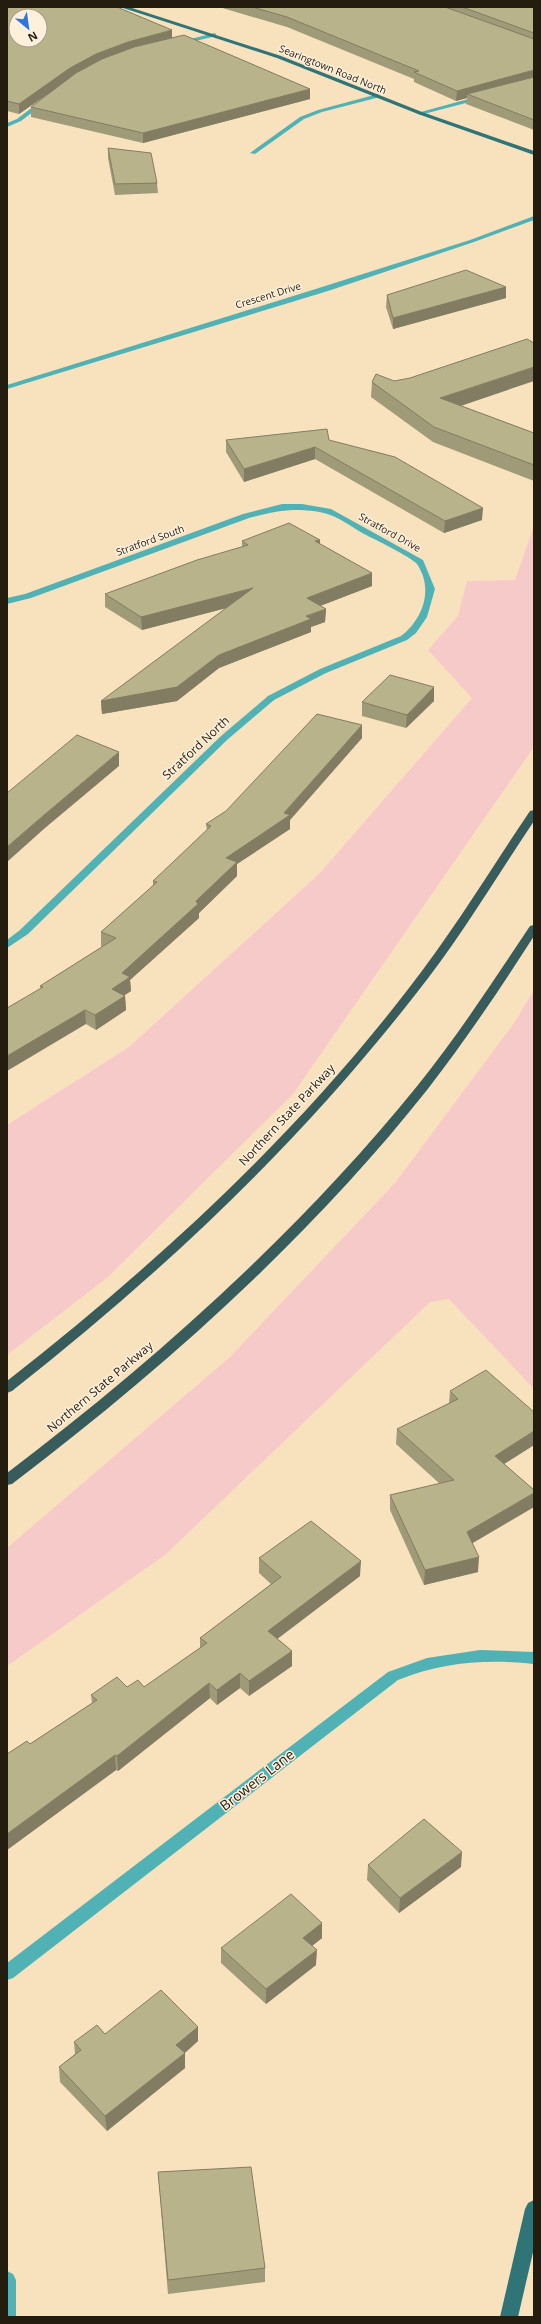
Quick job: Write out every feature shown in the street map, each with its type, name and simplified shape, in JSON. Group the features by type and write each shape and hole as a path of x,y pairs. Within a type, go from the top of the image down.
{"highway":[{"name":"Northern State Parkway","path":"7,1388 110,1306 151,1270 232,1193 300,1124 361,1055 413,990 534,813"},
{"name":"Northern State Parkway","path":"7,1480 80,1422 191,1328 294,1230 331,1192 422,1088 474,1018 534,928"}],"main road":[{"name":"Searingtown Road North","path":"123,7 215,34 279,56 420,113 534,153"},
{"path":"510,2317 534,2209"}],"street":[{"path":"173,44 215,34"},
{"path":"420,113 488,95"},
{"path":"7,125 18,120 50,96"},
{"path":"253,153 302,118 320,111 378,96"},
{"name":"Crescent Drive","path":"7,387 340,284 472,241 534,218"},
{"name":"Stratford South","path":"7,601 28,596 246,516 282,507 302,507"},
{"name":"Stratford Drive","path":"302,507 328,511 385,541 420,562 431,589 426,608"},
{"name":"Stratford North","path":"7,945 30,926 224,738 271,698 323,671 404,638 413,632 423,617 426,608"},
{"name":"Browers Lane","path":"7,1973 393,1676 416,1666 448,1658 498,1655 534,1658"},
{"path":"7,2280 7,2317"}],"shaded area":[{"path":"534,526 534,747 293,1094 108,1277 7,1355 7,1125 129,1047 320,873 472,698 428,650 458,616 467,581 515,580"},
{"path":"534,990 534,1389 449,1299 430,1302 165,1555 7,1666 7,1548 230,1357 395,1183 514,1023"}],"building":[{"path":"7,7 117,7 172,30 128,42 96,54 70,68 19,104 7,101"},
{"path":"252,7 445,7 534,39 534,70 457,91 414,72 419,71 287,17"},
{"path":"462,7 534,7 534,33"},
{"path":"184,35 310,89 143,133 31,107 76,73 102,59 134,47"},
{"path":"534,77 534,120 467,94"},
{"path":"108,148 151,153 157,183 115,184"},
{"path":"466,270 506,287 393,318 387,295"},
{"path":"527,339 534,343 534,367 440,398 534,433 534,465 434,427 372,382 376,374 394,381 410,378"},
{"path":"327,429 329,440 395,457 483,508 445,521 315,447 244,469 226,440"},
{"path":"289,523 320,540 315,541 372,573 307,598 326,609 306,616 311,619 219,655 177,687 101,701 253,588 141,617 105,594 197,560 248,545 242,541"},
{"path":"390,675 434,687 407,715 362,702"},
{"path":"317,714 362,725 284,813 290,815 226,858 237,862 196,901 198,904 122,973 130,977 112,989 125,996 95,1015 85,1010 7,1056 7,1008 43,987 40,986 116,938 101,932 157,882 153,881 211,826 206,824 226,811"},
{"path":"77,735 119,752 7,847 7,793"},
{"path":"486,1370 534,1412 534,1431 495,1456 534,1490 534,1493 467,1532 479,1557 425,1570 390,1495 454,1480 397,1429 458,1399 450,1391"},
{"path":"311,1521 361,1561 268,1631 292,1651 249,1681 240,1673 217,1690 209,1683 117,1756 115,1755 7,1834 7,1754 27,1741 30,1744 97,1700 91,1695 117,1677 127,1687 138,1680 144,1687 207,1643 200,1638 281,1577 259,1558"},
{"path":"424,1819 462,1852 400,1898 368,1865"},
{"path":"291,1894 322,1923 303,1938 317,1950 266,1989 221,1948"},
{"path":"161,1990 198,2027 176,2045 185,2053 105,2116 59,2067 81,2050 74,2042 97,2025 105,2034"},
{"path":"251,2167 265,2268 168,2280 158,2172"}]}
